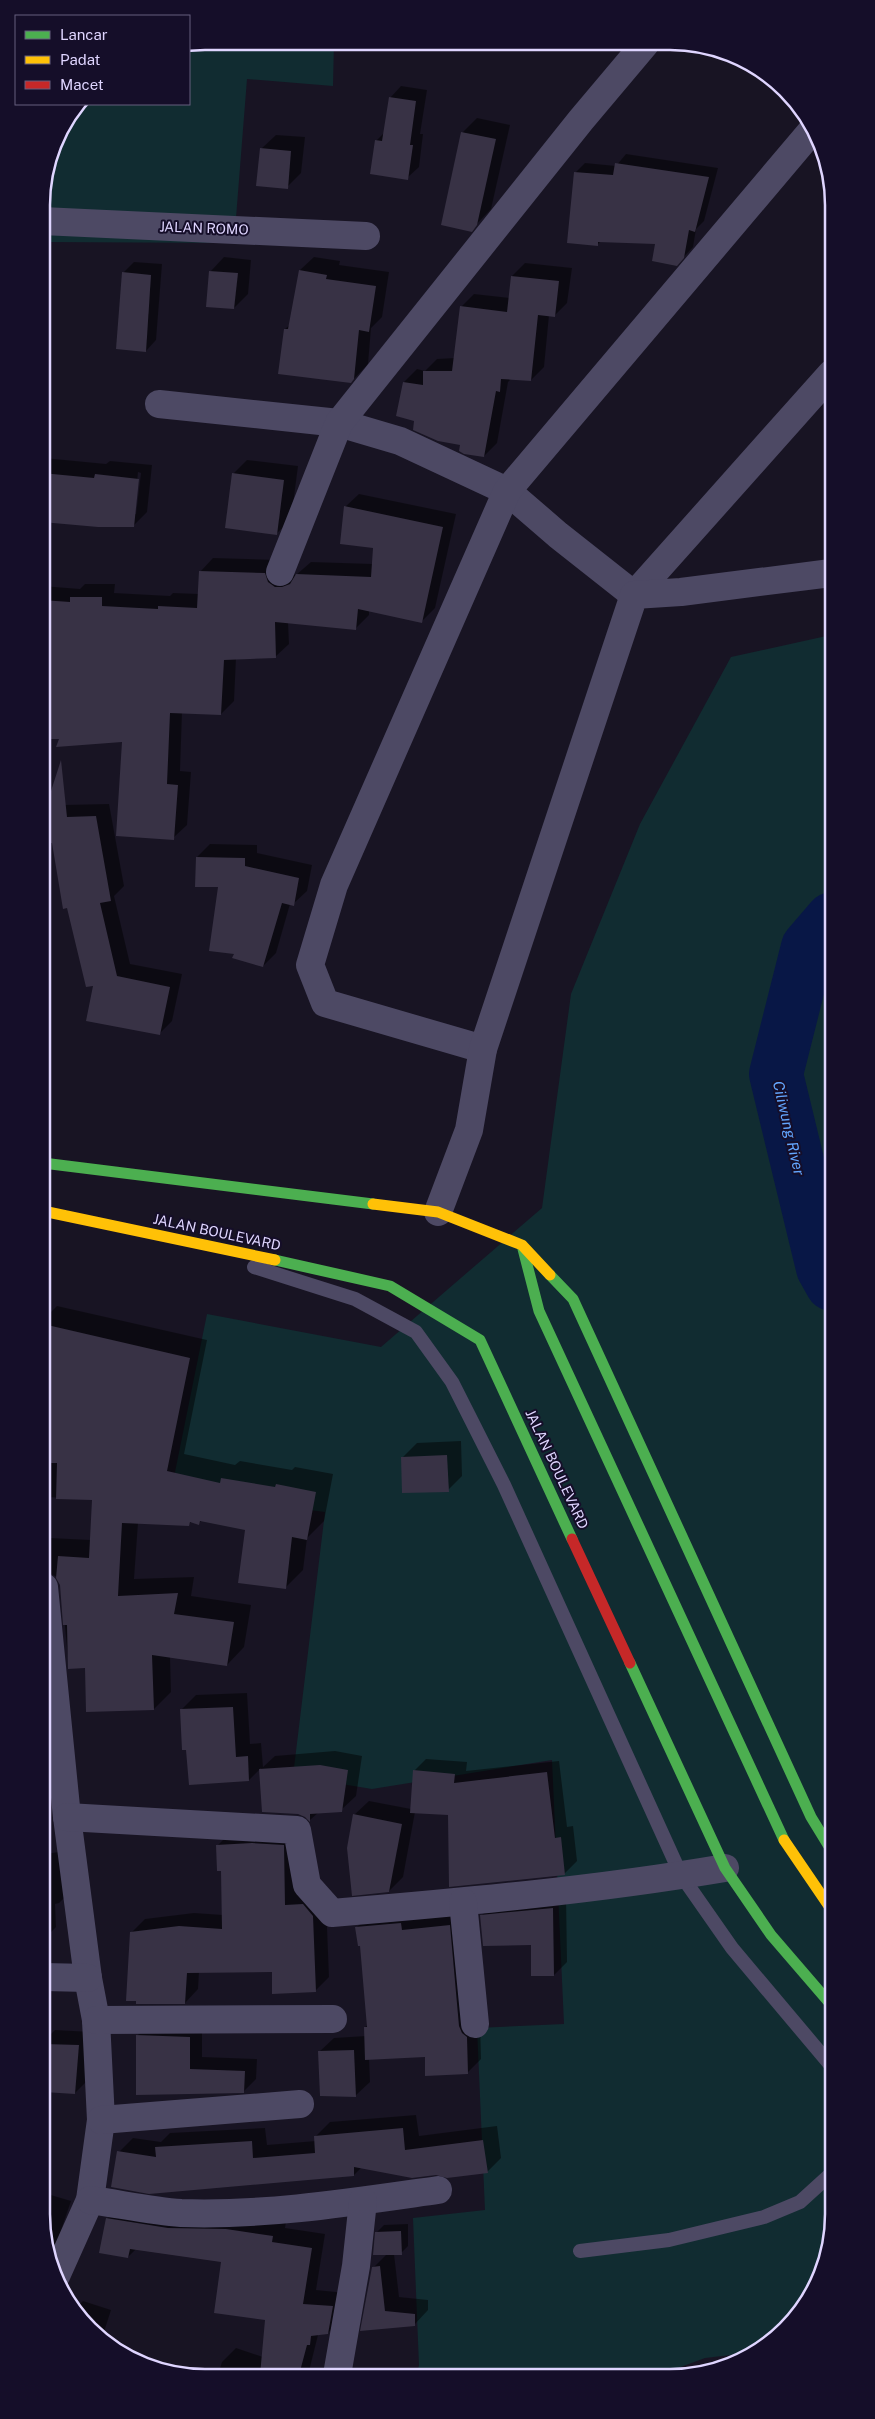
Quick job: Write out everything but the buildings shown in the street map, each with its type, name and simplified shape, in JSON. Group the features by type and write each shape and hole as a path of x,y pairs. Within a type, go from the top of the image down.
{"main road":[{"path":"50,1164 438,1212 522,1245 573,1299 811,1817 825,1839"},
{"name":"JALAN BOULEVARD","path":"50,1212 163,1235 390,1286 480,1340 726,1868 771,1935 825,1998"},
{"path":"522,1245 539,1311 780,1834 825,1900"}],"street":[{"path":"280,572 338,423 581,120 640,50"},
{"path":"483,1049 324,1003 310,965 334,885 507,491 808,135"},
{"name":"JALAN ROMO","path":"50,221 366,236"},
{"path":"438,1212 470,1130 483,1049 634,595 825,381"},
{"path":"160,404 338,423 400,441 507,491 558,535 634,595 681,592 825,574"},
{"path":"50,1655 67,1818 88,1978 96,2020 101,2120 90,2200 60,2268"},
{"path":"67,1818 297,1830 307,1885 332,1913 463,1902 726,1868"},
{"path":"463,1902 475,2024"},
{"path":"50,1977 88,1978"},
{"path":"96,2020 333,2019"},
{"path":"101,2120 300,2104"},
{"path":"90,2200 180,2213 260,2211 363,2201 438,2190"},
{"path":"339,2369 356,2266 363,2201"}],"lane":[{"path":"163,1235 282,1277 355,1299 416,1332 452,1382 504,1485 681,1875 732,1948 825,2058"},
{"path":"580,2251 669,2240 764,2217 800,2202 825,2179"}],"green space":[{"path":"334,50 333,86 247,79 234,243 50,242 51,185 55,165 66,136 86,105 190,105 190,51"},
{"path":"825,636 825,2224 822,2244 817,2264 804,2292 787,2316 764,2337 734,2355 705,2358 675,2369 418,2369 413,2218 485,2210 477,2028 564,2024 552,1760 372,1789 293,1776 325,1512 171,1492 207,1314 381,1347 542,1208 571,994 640,824 731,657"}],"waterway":[{"name":"Ciliwung River","path":"825,927 808,947 776,1074 825,1272"}],"traffic: fast":[{"path":"50,1164 373,1204"},
{"path":"523,1249 539,1311 784,1840"},
{"path":"275,1260 390,1286 480,1340 572,1539"},
{"path":"550,1275 573,1299 811,1817 825,1840"},
{"path":"630,1663 725,1868 771,1935 825,1998"}],"traffic: slow":[{"path":"373,1204 438,1212 522,1245 550,1275"},
{"path":"50,1212 275,1260"},
{"path":"784,1840 825,1900"}],"traffic: jam":[{"path":"572,1539 630,1663"}]}
